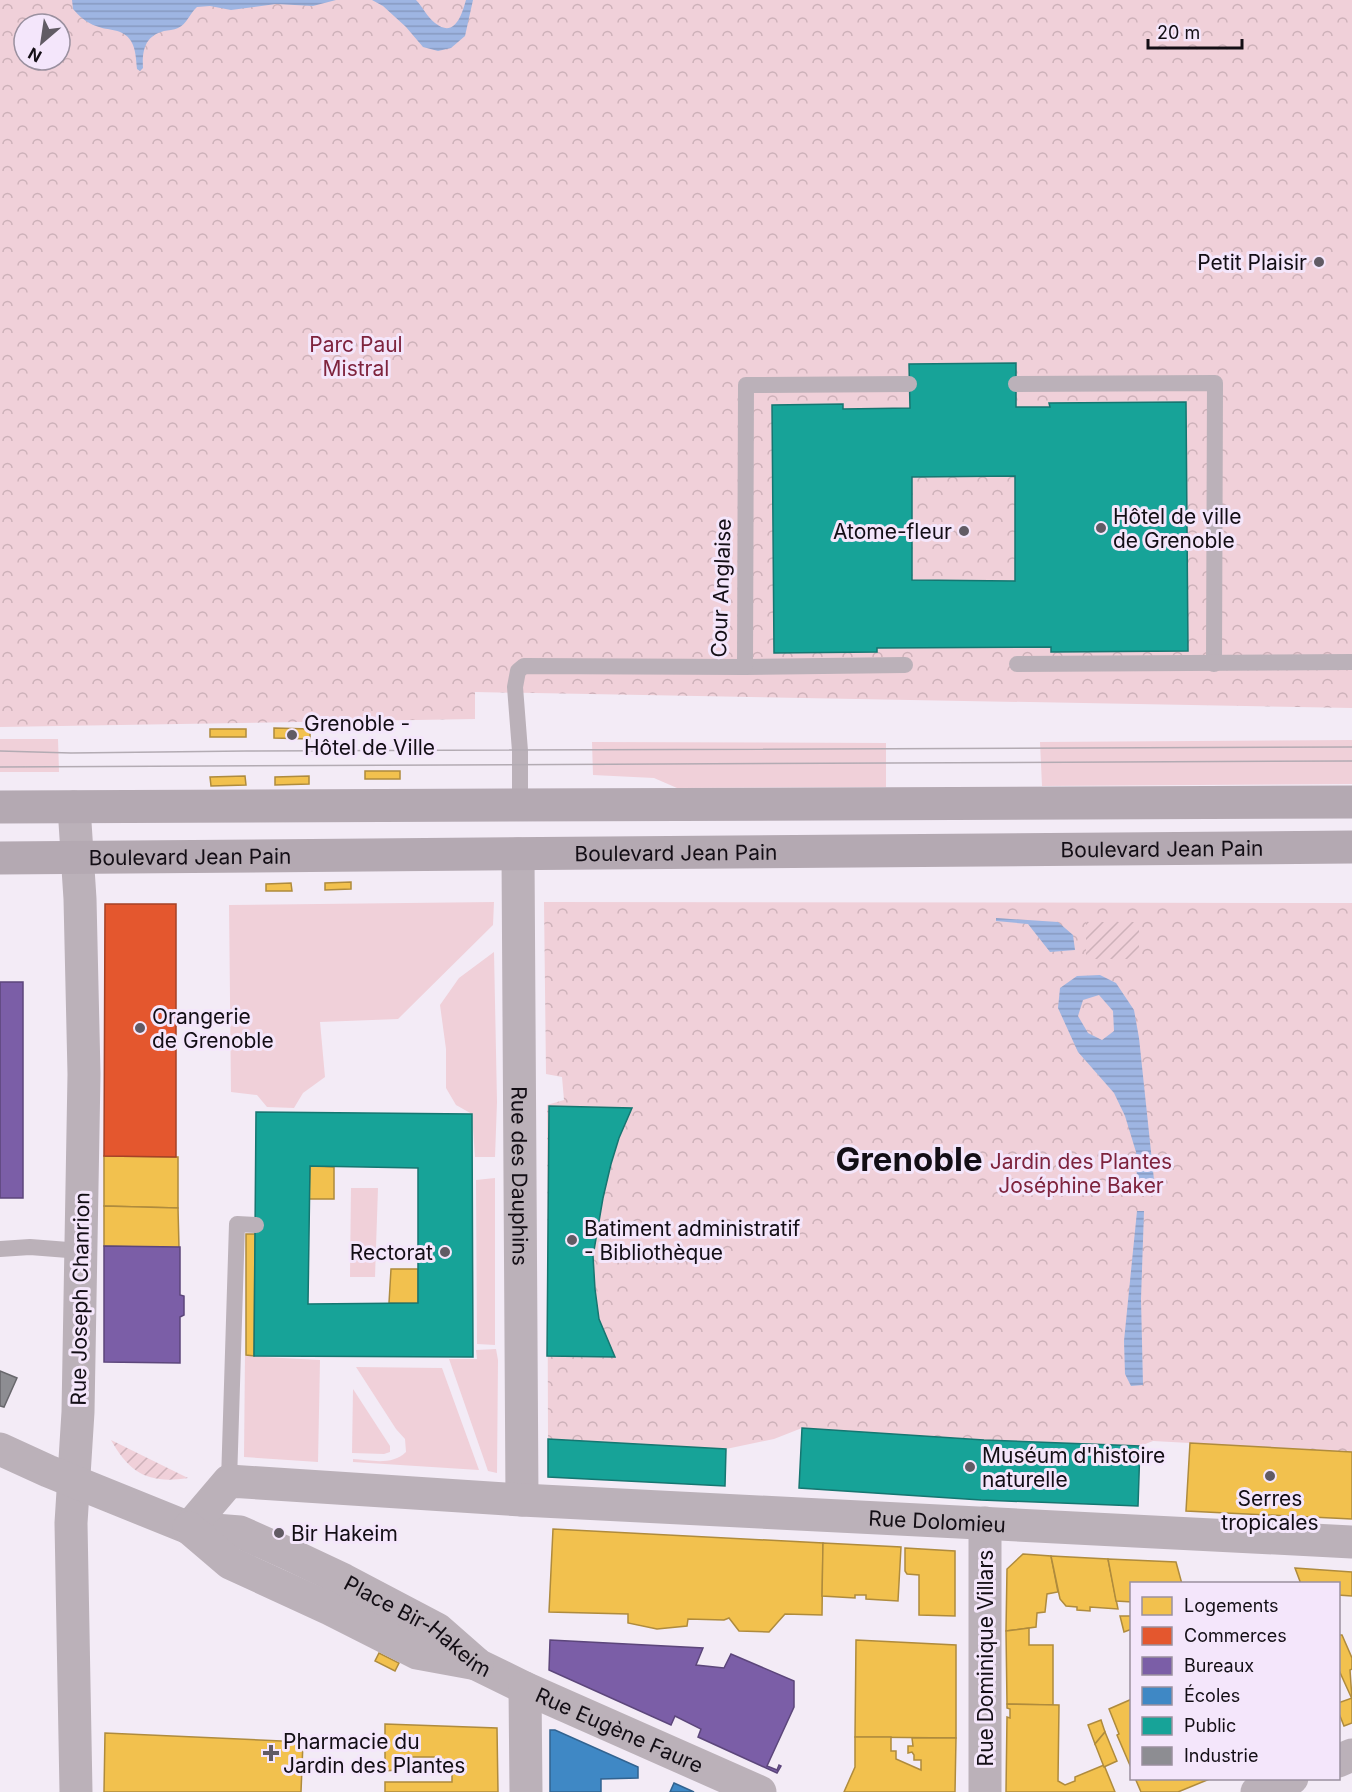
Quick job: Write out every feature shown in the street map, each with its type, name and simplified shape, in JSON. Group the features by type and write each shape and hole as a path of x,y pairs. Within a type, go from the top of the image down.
{"main road":[{"path":"0,807 1352,802"},
{"name":"Boulevard Jean Pain","path":"0,858 1352,847"}],"street":[{"name":"Rue Joseph Chanrion","path":"74,807 82,943 84,1074 78,1412 71,1523 76,1792"},
{"name":"Rue des Dauphins","path":"518,854 522,1500"},
{"name":"Place Bir-Hakeim","path":"0,1449 189,1528 240,1532 335,1575 437,1629 478,1665"},
{"path":"189,1528 230,1481 522,1500"},
{"name":"Rue Dolomieu","path":"522,1500 1352,1542"},
{"name":"Rue Dominique Villars","path":"985,1792 986,1523"},
{"name":"Rue Eugène Faure","path":"478,1665 760,1792"},
{"path":"525,1688 526,1792"},
{"path":"1257,1792 1289,1780"}],"lane":[{"path":"1016,384 1215,383 1214,664"},
{"name":"Cour Anglaise","path":"520,805 520,751 515,687 518,671 524,666 745,667 746,386 909,384"},
{"path":"1017,664 1352,662"},
{"path":"745,667 905,665"},
{"path":"230,1481 237,1224 256,1225"},
{"path":"0,1249 81,1251"}],"green space":[{"name":"Parc Paul Mistral","path":"0,0 1352,0 1352,708 475,692 475,719 0,727"},
{"path":"0,739 58,739 59,772 0,772"},
{"path":"1352,740 1352,784 1042,786 1040,742"},
{"path":"592,742 886,743 886,787 677,788 654,778 593,775"},
{"path":"494,902 493,925 398,1019 320,1022 325,1077 303,1093 294,1108 267,1107 257,1095 231,1092 229,905"},
{"name":"Jardin des Plantes Joséphine Baker","path":"544,902 1352,903 1352,1452 1153,1441 1140,1446 984,1440 802,1428 774,1439 726,1449 548,1439 547,1105 564,1100 562,1077 546,1074"},
{"path":"1086,922 1139,922 1139,959 1086,959"},
{"path":"494,952 497,1102 495,1157 475,1157 472,1114 456,1105 446,1088 446,1049 440,1005 459,978"},
{"path":"495,1178 495,1345 477,1344 476,1180"},
{"path":"351,1188 378,1188 375,1277 350,1277"},
{"path":"496,1349 498,1360 497,1473 488,1471 449,1359 477,1359 476,1350"},
{"path":"245,1356 320,1360 318,1462 244,1457"},
{"path":"356,1367 442,1368 479,1470 353,1462 353,1459 388,1461 406,1452 405,1439 396,1429"},
{"path":"353,1389 390,1446 390,1452 384,1454 352,1453"},
{"path":"111,1440 188,1478 162,1479 142,1474 133,1469"}],"water":[{"path":"72,0 336,0 313,6 276,4 231,10 210,6 197,7 181,26 158,33 149,40 144,50 143,68 140,71 137,69 134,47 128,37 120,32 101,28 86,21 73,9"},
{"path":"372,0 416,0 432,21 448,28 460,18 466,0 473,0 465,36 451,48 438,51 423,47 406,27 383,6"},
{"path":"996,918 1058,922 1073,935 1075,950 1050,952 1028,924 996,921"},
{"path":"1100,975 1116,983 1134,1010 1154,1180 1137,1180 1136,1152 1125,1116 1114,1093 1078,1052 1058,1008 1060,988 1077,976","holes":["1099,995 1113,1011 1114,1031 1102,1040 1088,1033 1078,1016 1083,1000"]},
{"path":"1137,1211 1144,1211 1141,1299 1143,1385 1131,1386 1125,1374 1124,1341"}],"building: Logements":[{"name":"Grenoble - Hôtel de Ville","path":"274,728 310,729 310,739 274,738"},
{"name":"Grenoble - Hôtel de Ville","path":"210,729 246,729 246,737 210,737"},
{"name":"Grenoble - Hôtel de Ville","path":"365,771 400,771 400,779 365,779"},
{"name":"Grenoble - Hôtel de Ville","path":"245,776 246,785 211,786 210,777"},
{"name":"Grenoble - Hôtel de Ville","path":"309,776 309,784 275,785 275,777"},
{"path":"351,882 351,889 325,890 325,883"},
{"path":"291,883 292,891 266,891 266,884"},
{"path":"104,1156 178,1157 178,1208 104,1206"},
{"path":"310,1166 334,1167 334,1199 309,1199"},
{"path":"104,1206 178,1208 179,1248 104,1246"},
{"path":"246,1234 255,1234 254,1356 246,1355"},
{"path":"391,1269 418,1269 418,1303 389,1303"},
{"name":"Serres tropicales","path":"1190,1443 1352,1452 1352,1519 1186,1511"},
{"path":"553,1529 823,1543 822,1615 785,1614 769,1632 739,1631 729,1618 724,1620 688,1619 687,1626 657,1629 628,1623 628,1614 549,1612"},
{"path":"823,1543 901,1547 898,1601 866,1599 866,1595 855,1595 855,1598 822,1596"},
{"path":"905,1548 955,1551 955,1616 919,1615 919,1575 907,1574 905,1571"},
{"path":"1023,1554 1051,1556 1058,1592 1047,1594 1045,1612 1037,1613 1036,1627 1006,1631 1007,1569"},
{"path":"1051,1556 1108,1559 1118,1609 1090,1607 1090,1611 1066,1606 1060,1599"},
{"path":"1108,1559 1176,1562 1181,1582 1130,1582 1130,1602 1116,1601"},
{"path":"1295,1568 1352,1572 1352,1596 1340,1595 1340,1582 1300,1582"},
{"path":"1120,1616 1130,1616 1130,1630 1124,1632"},
{"path":"1029,1628 1029,1645 1053,1645 1053,1705 1007,1704 1006,1631"},
{"path":"1340,1635 1352,1658 1352,1669 1350,1670 1352,1699 1340,1672"},
{"path":"856,1640 956,1645 956,1738 855,1737"},
{"path":"379,1653 399,1663 395,1671 375,1661"},
{"path":"1352,1698 1352,1723 1344,1726 1340,1716 1340,1702"},
{"path":"1130,1700 1130,1765 1117,1735 1119,1734 1109,1709"},
{"path":"1007,1704 1059,1705 1058,1781 1065,1785 1075,1781 1075,1777 1104,1765 1115,1792 1006,1792 1007,1717 1010,1718 1010,1709 1007,1708"},
{"path":"1101,1720 1105,1732 1095,1744 1088,1725"},
{"path":"385,1724 497,1728 498,1792 385,1792 385,1782 452,1782 452,1773 444,1773 444,1768 452,1768 452,1763 441,1763 441,1757 396,1757 396,1770 385,1771"},
{"path":"1105,1732 1117,1761 1104,1767 1095,1744"},
{"path":"105,1733 303,1742 301,1792 104,1792"},
{"path":"855,1737 891,1737 891,1751 896,1751 896,1759 921,1770 921,1760 914,1760 912,1752 908,1753 908,1746 913,1746 912,1738 956,1738 955,1792 844,1792 855,1767"},
{"path":"1136,1780 1207,1780 1178,1792 1141,1792"}],"building: Commerces":[{"name":"Orangerie de Grenoble","path":"105,904 176,904 176,1157 104,1156"}],"building: Bureaux":[{"path":"0,982 23,982 23,1198 0,1198"},
{"path":"104,1246 180,1247 180,1295 184,1296 184,1315 180,1317 180,1363 104,1362"},
{"path":"550,1640 703,1648 696,1665 724,1668 731,1654 794,1681 794,1707 767,1766 777,1770 779,1765 781,1766 777,1773 698,1737 701,1729 675,1716 671,1725 549,1670"}],"building: Écoles":[{"path":"550,1730 555,1730 638,1767 638,1778 601,1779 601,1792 550,1792"},
{"path":"674,1783 694,1792 670,1792"}],"building: Public":[{"name":"Hôtel de ville de Grenoble","path":"1016,363 1016,407 1050,407 1049,403 1186,402 1188,651 1051,652 1051,647 877,648 877,652 774,653 772,405 843,404 843,409 910,408 909,364","holes":["1015,476 1015,581 912,580 912,477"]},
{"name":"Batiment administratif - Bibliothèque","path":"549,1106 632,1108 611,1164 593,1256 599,1319 615,1357 547,1356"},
{"name":"Rectorat","path":"256,1112 472,1114 473,1357 254,1356","holes":["310,1166 418,1168 418,1303 308,1304"]},
{"name":"Muséum d'histoire naturelle","path":"802,1428 984,1440 1140,1446 1138,1506 981,1500 799,1488"},
{"path":"548,1439 726,1449 725,1486 548,1477"}],"building: Industrie":[{"path":"0,1371 17,1378 4,1407 0,1406"}],"tram line":[{"path":"0,751 71,753 1352,747"},
{"path":"0,767 1352,761"}],"place":[{"name":"Petit Plaisir","path":"1319,262"},
{"name":"Hôtel de ville de Grenoble","path":"1101,528"},
{"name":"Atome-fleur","path":"964,531"},
{"name":"Grenoble - Hôtel de Ville","path":"292,735"},
{"name":"Orangerie de Grenoble","path":"140,1028"},
{"name":"Batiment administratif - Bibliothèque","path":"572,1240"},
{"name":"Rectorat","path":"445,1252"},
{"name":"Muséum d'histoire naturelle","path":"970,1467"},
{"name":"Serres tropicales","path":"1270,1476"},
{"name":"Bir Hakeim","path":"279,1533"},
{"name":"Pharmacie du Jardin des Plantes","path":"271,1753"}],"district":[{"name":"Grenoble","path":"909,1159"}]}
